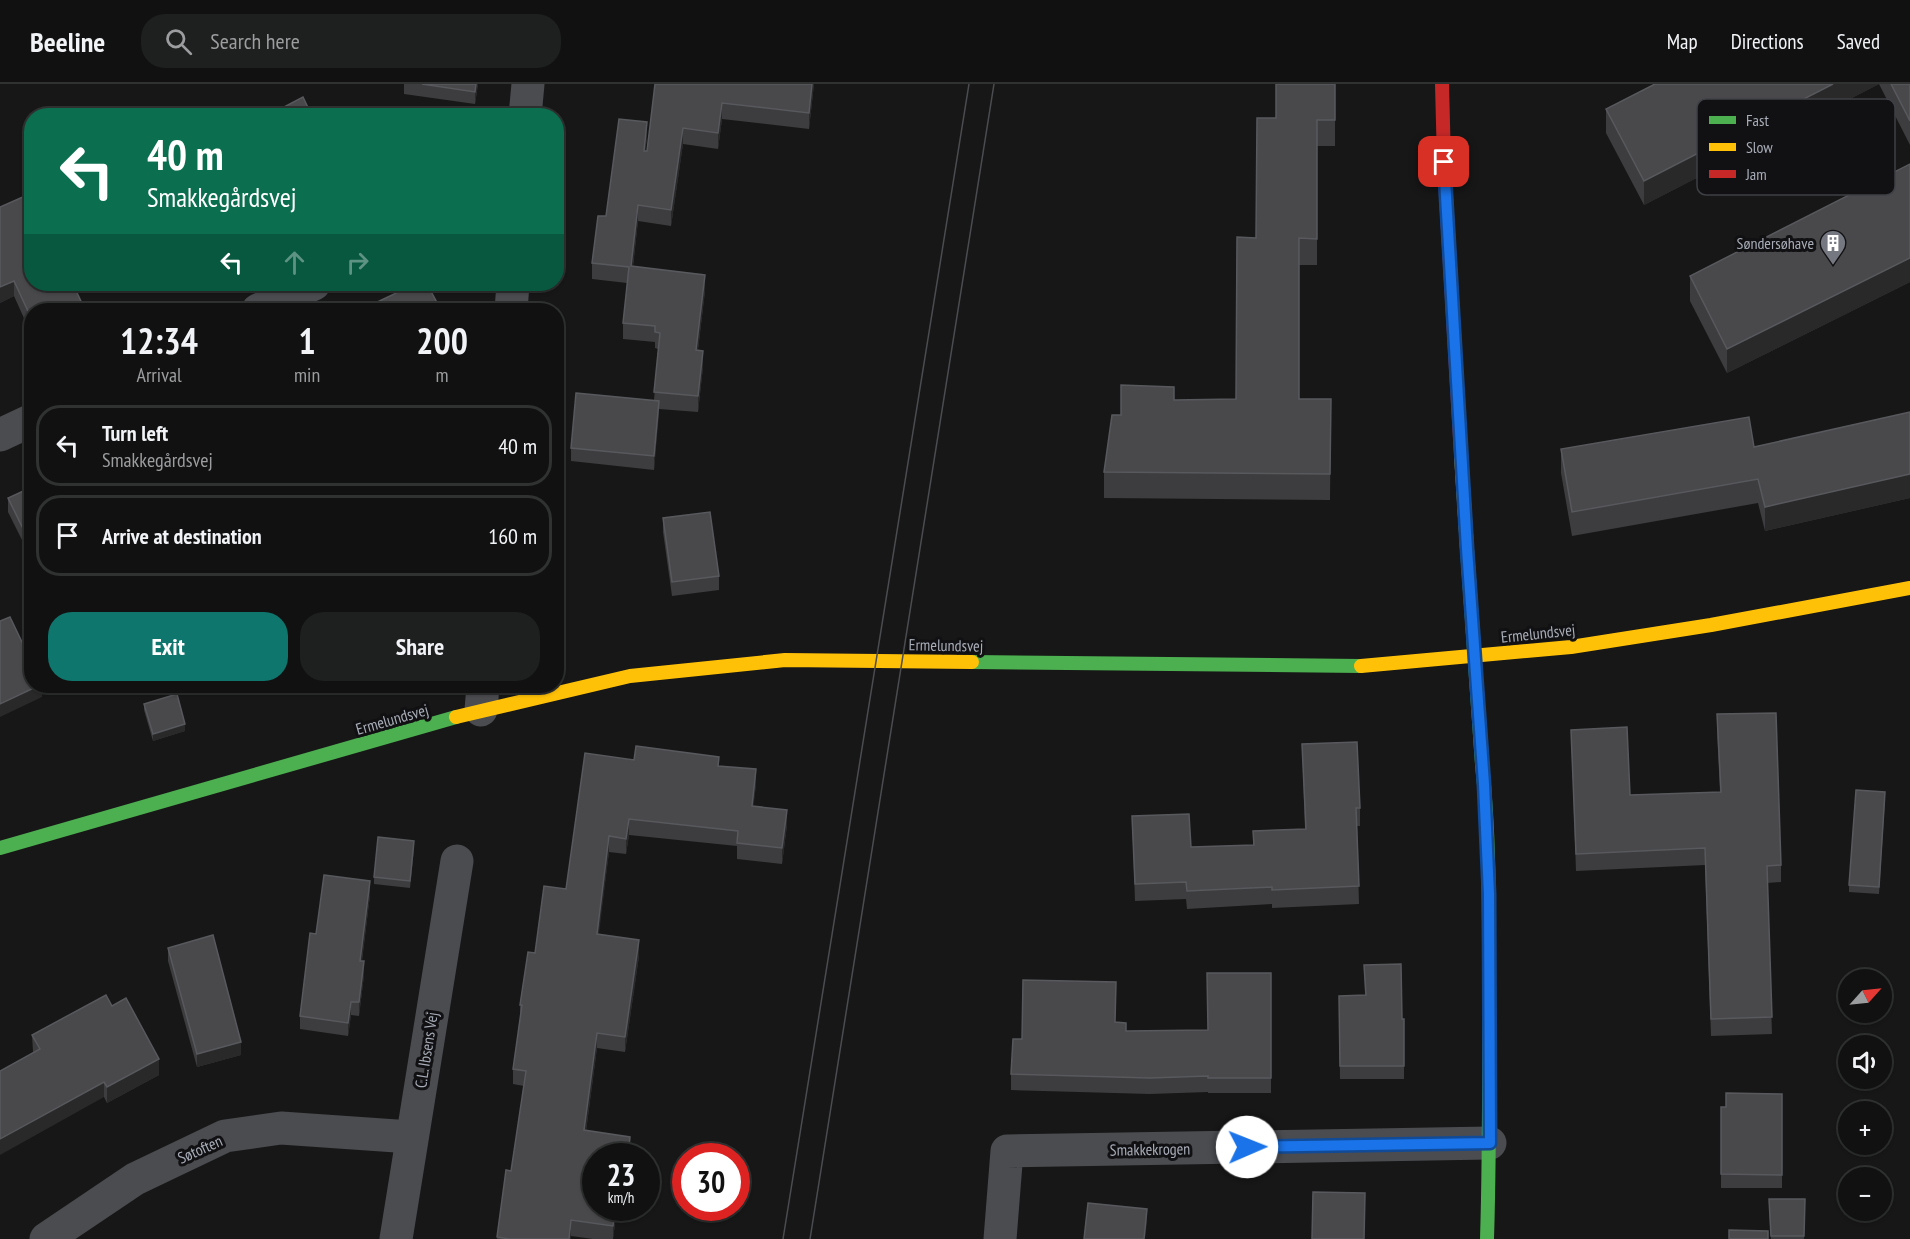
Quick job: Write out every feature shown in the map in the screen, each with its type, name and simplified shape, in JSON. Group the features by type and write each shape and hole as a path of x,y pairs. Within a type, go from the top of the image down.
{"street":[{"path":"526,108 528,84"},
{"path":"1442,84 1445,174 1489,894 1490,1143 1487,1239"},
{"path":"273,303 299,291"},
{"path":"0,435 24,424"},
{"name":"Ermelundsvej","path":"564,686 630,676 786,660 1371,666 1402,664 1571,647 1711,625 1910,588"},
{"name":"Ermelundsvej","path":"0,848 482,698 516,693"},
{"name":"C.L. Ibsens Vej","path":"396,1239 457,861"},
{"name":"Søtoften","path":"46,1239 135,1179 225,1136 281,1128 411,1137"},
{"name":"Smakkekrogen","path":"1000,1239 1007,1151 1490,1143"}],"building":[{"path":"422,84 476,84 475,92"},
{"path":"655,84 812,84 809,113 722,103 718,133 683,128 671,210 638,205 631,266 705,275 696,350 703,351 698,396 654,392 660,333 655,332 655,326 623,323 629,267 592,263 598,216 606,216 619,119 647,122 644,151 647,151"},
{"path":"1276,84 1335,84 1335,120 1317,120 1317,239 1299,238 1299,399 1331,399 1330,474 1104,472 1112,415 1121,415 1121,385 1174,387 1174,400 1236,399 1237,237 1256,238 1257,118 1276,118"},
{"path":"1655,84 1833,84 1804,99 1697,99 1697,154 1644,181 1606,109"},
{"path":"1891,84 1910,84 1910,121"},
{"path":"303,97 308,108 282,108"},
{"name":"Søndersøhave","path":"1910,164 1910,258 1727,349 1690,276 1849,195 1895,195 1895,172"},
{"path":"24,196 24,291 76,291 82,303 24,303 14,281 0,287 0,207"},
{"path":"400,291 431,291 437,303 375,303"},
{"path":"576,393 659,401 654,456 571,448"},
{"path":"1910,412 1910,474 1765,507 1758,479 1572,512 1561,449 1749,417 1754,447"},
{"path":"24,491 24,531 8,498"},
{"path":"710,512 719,576 672,582 663,518"},
{"path":"10,617 24,646 24,693 0,704 0,621"},
{"path":"177,694 185,724 153,734 144,704"},
{"path":"1776,713 1781,865 1767,866 1772,1017 1711,1019 1705,848 1576,854 1571,730 1627,727 1630,795 1721,792 1717,714"},
{"path":"1357,742 1360,808 1356,808 1359,886 1187,891 1186,882 1135,884 1132,816 1189,814 1191,847 1254,845 1253,831 1306,829 1302,744"},
{"path":"636,746 719,757 718,766 756,769 752,806 787,810 782,848 737,843 738,831 629,819 626,839 609,836 597,934 639,940 625,1037 597,1033 584,1130 630,1137 629,1143 582,1143 582,1221 614,1221 613,1226 571,1220 569,1239 497,1237 506,1170 511,1171 526,1071 513,1069 522,1005 520,1005 528,952 535,953 544,886 566,889 585,753 634,760"},
{"path":"1856,790 1885,792 1879,887 1849,885"},
{"path":"378,837 414,841 410,881 374,877"},
{"path":"324,875 370,881 360,961 364,961 359,1002 351,1002 348,1023 300,1016 310,933 316,934"},
{"path":"213,935 241,1042 197,1054 168,948"},
{"path":"1401,964 1404,1066 1340,1066 1339,996 1366,995 1364,965"},
{"path":"1207,973 1271,973 1271,1078 1208,1078 1208,1076 1150,1078 1011,1074 1013,1039 1022,1039 1023,980 1116,982 1115,1022 1126,1023 1126,1031 1208,1030"},
{"path":"106,995 112,1006 126,998 159,1059 107,1087 104,1082 0,1139 0,1071 40,1049 32,1035"},
{"path":"1726,1093 1782,1094 1782,1175 1721,1174 1721,1107 1726,1107"},
{"path":"1313,1192 1365,1193 1364,1239 1312,1239"},
{"path":"1769,1199 1805,1199 1804,1236 1771,1236"},
{"path":"1088,1203 1147,1209 1144,1239 1084,1239"},
{"path":"1729,1230 1768,1231 1768,1239 1729,1239"}],"tram line":[{"path":"783,1239 969,84"},
{"path":"810,1239 994,84"}],"traffic: fast":[{"path":"1467,549 1482,764"},
{"path":"972,662 1361,666"},
{"path":"0,848 456,717"},
{"path":"1482,764 1489,911 1487,1239"}],"traffic: slow":[{"path":"1461,455 1467,549"},
{"path":"1361,666 1571,647 1711,625 1910,588"},
{"path":"564,692 630,676 785,660 972,662"},
{"path":"456,717 558,693"}],"traffic: jam":[{"path":"1442,84 1444,162 1461,455"}],"place":[{"name":"Søndersøhave","path":"1833,266"}],"route":[{"path":"1247,1147 1490,1143 1489,894 1484,784 1467,549 1444,162"}]}
